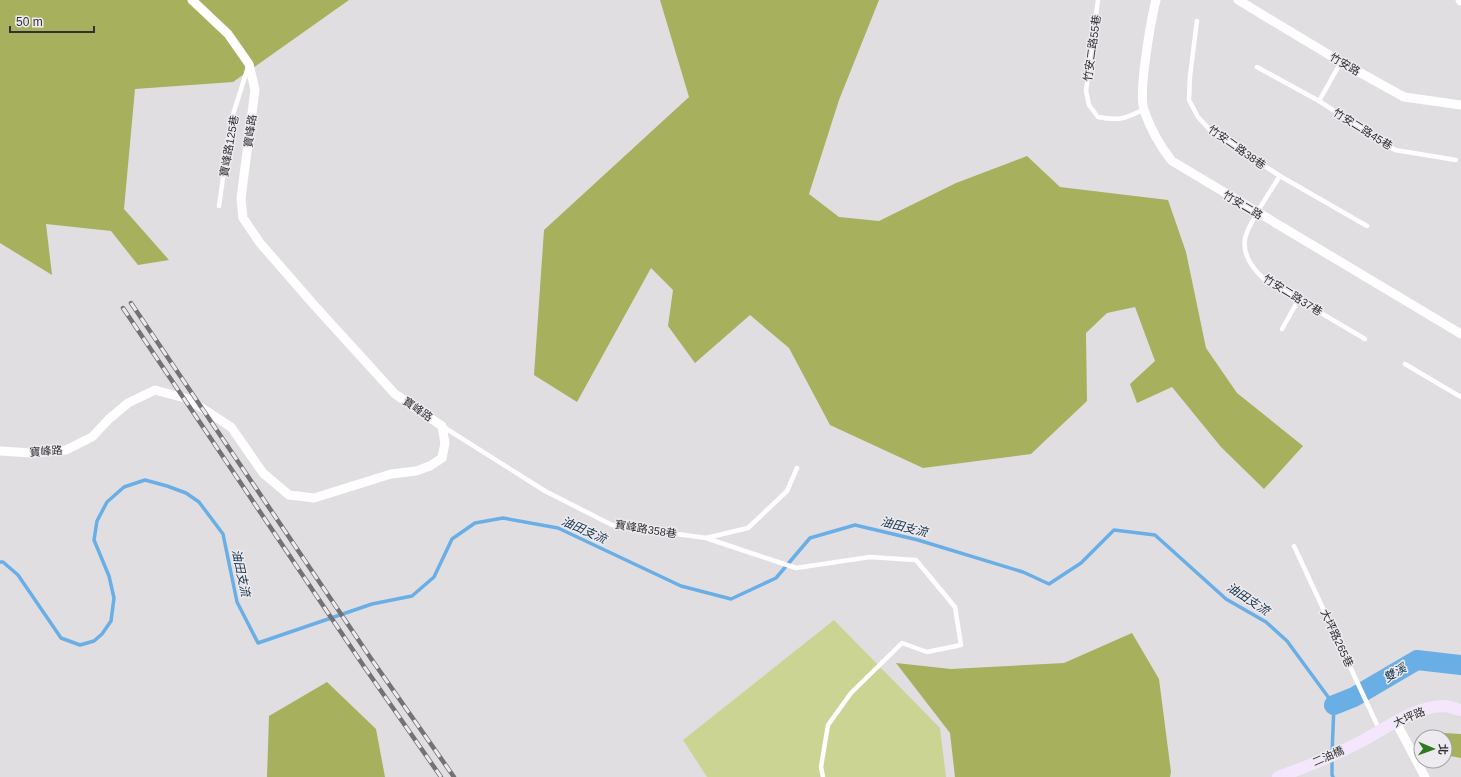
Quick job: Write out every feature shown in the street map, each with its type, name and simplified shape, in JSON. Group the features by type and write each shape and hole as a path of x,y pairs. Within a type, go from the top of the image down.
{"street":[{"name":"寶峰路","path":"0,451 32,453 66,450 92,437 109,419 128,403 155,390 188,399 231,427 263,473 289,495 314,498 391,474 430,466 442,458 445,443 442,426 394,394 314,306 260,243 243,218 241,198 255,90 249,64 228,34 192,0"},
{"name":"竹安二路","path":"1156,0 1151,19 1143,90 1144,109 1161,147 1172,161 1461,334"},
{"name":"竹安路","path":"1238,0 1341,62 1404,97 1461,105"},
{"name":"大坪路","path":"1360,742 1396,722 1432,708 1445,706 1461,710"},
{"path":"1396,722 1425,777"},
{"name":"二油橋","path":"1278,777 1360,742"}],"lane":[{"name":"竹安二路55巷","path":"1098,0 1086,91 1089,105 1098,117 1112,120 1127,118 1144,109"},
{"name":"竹安二路38巷","path":"1197,21 1190,76 1189,100 1198,117 1211,131 1280,176 1367,226"},
{"path":"1319,101 1341,62"},
{"name":"寶峰路125巷","path":"219,206 232,121 249,64"},
{"name":"竹安二路45巷","path":"1256,67 1319,101 1396,150 1456,160"},
{"path":"1257,213 1280,176"},
{"name":"竹安二路37巷","path":"1257,213 1244,239 1247,256 1254,269 1265,280 1365,339"},
{"path":"1282,328 1299,299"},
{"path":"1405,364 1461,397"},
{"name":"寶峰路358巷","path":"442,426 545,491 612,525 706,538 748,528 787,491 798,468"},
{"path":"706,538 796,568 870,557 916,560 955,607 961,645 927,652 902,643 851,693 828,725 821,767 823,777"},
{"name":"大坪路265巷","path":"1294,546 1380,731"}],"green space":[{"path":"0,0 349,0 233,82 135,89 124,209 169,260 138,265 111,231 46,224 52,275 0,243"},
{"path":"660,0 879,0 839,100 809,194 839,217 879,221 956,183 1027,156 1060,187 1168,200 1186,252 1206,348 1237,393 1303,446 1264,489 1221,447 1172,387 1137,403 1130,384 1155,361 1135,307 1107,313 1086,333 1087,401 1031,454 923,468 830,425 789,348 750,315 695,363 668,326 673,290 651,268 577,402 534,375 544,230 689,97"},
{"path":"834,620 940,728 946,777 707,777 683,740"},
{"path":"1132,633 1159,679 1171,772 1170,777 955,777 950,733 896,663 951,669 1064,663"},
{"path":"327,682 376,729 385,777 267,777 269,716"},
{"path":"1453,734 1461,734 1461,758 1453,756"}],"waterway":[{"name":"油田支流","path":"0,562 3,562 18,575 61,638 80,645 94,641 102,634 111,621 114,598 109,576 94,540 97,521 107,502 124,487 145,480 167,486 186,493 199,502 223,534 237,602 258,643 372,604 412,596 434,577 452,539 475,523 503,518 558,528 681,586 731,599 776,578 810,538 855,525 918,540 1023,572 1049,584 1081,563 1114,530 1155,535 1226,599 1266,622 1287,641 1334,705 1332,753"},
{"name":"雙溪","path":"1334,705 1354,697 1417,660 1461,665"},
{"path":"1332,759 1333,777"}],"railway":[{"path":"131,303 372,660 454,777"},
{"path":"123,308 363,665 441,777"}]}
